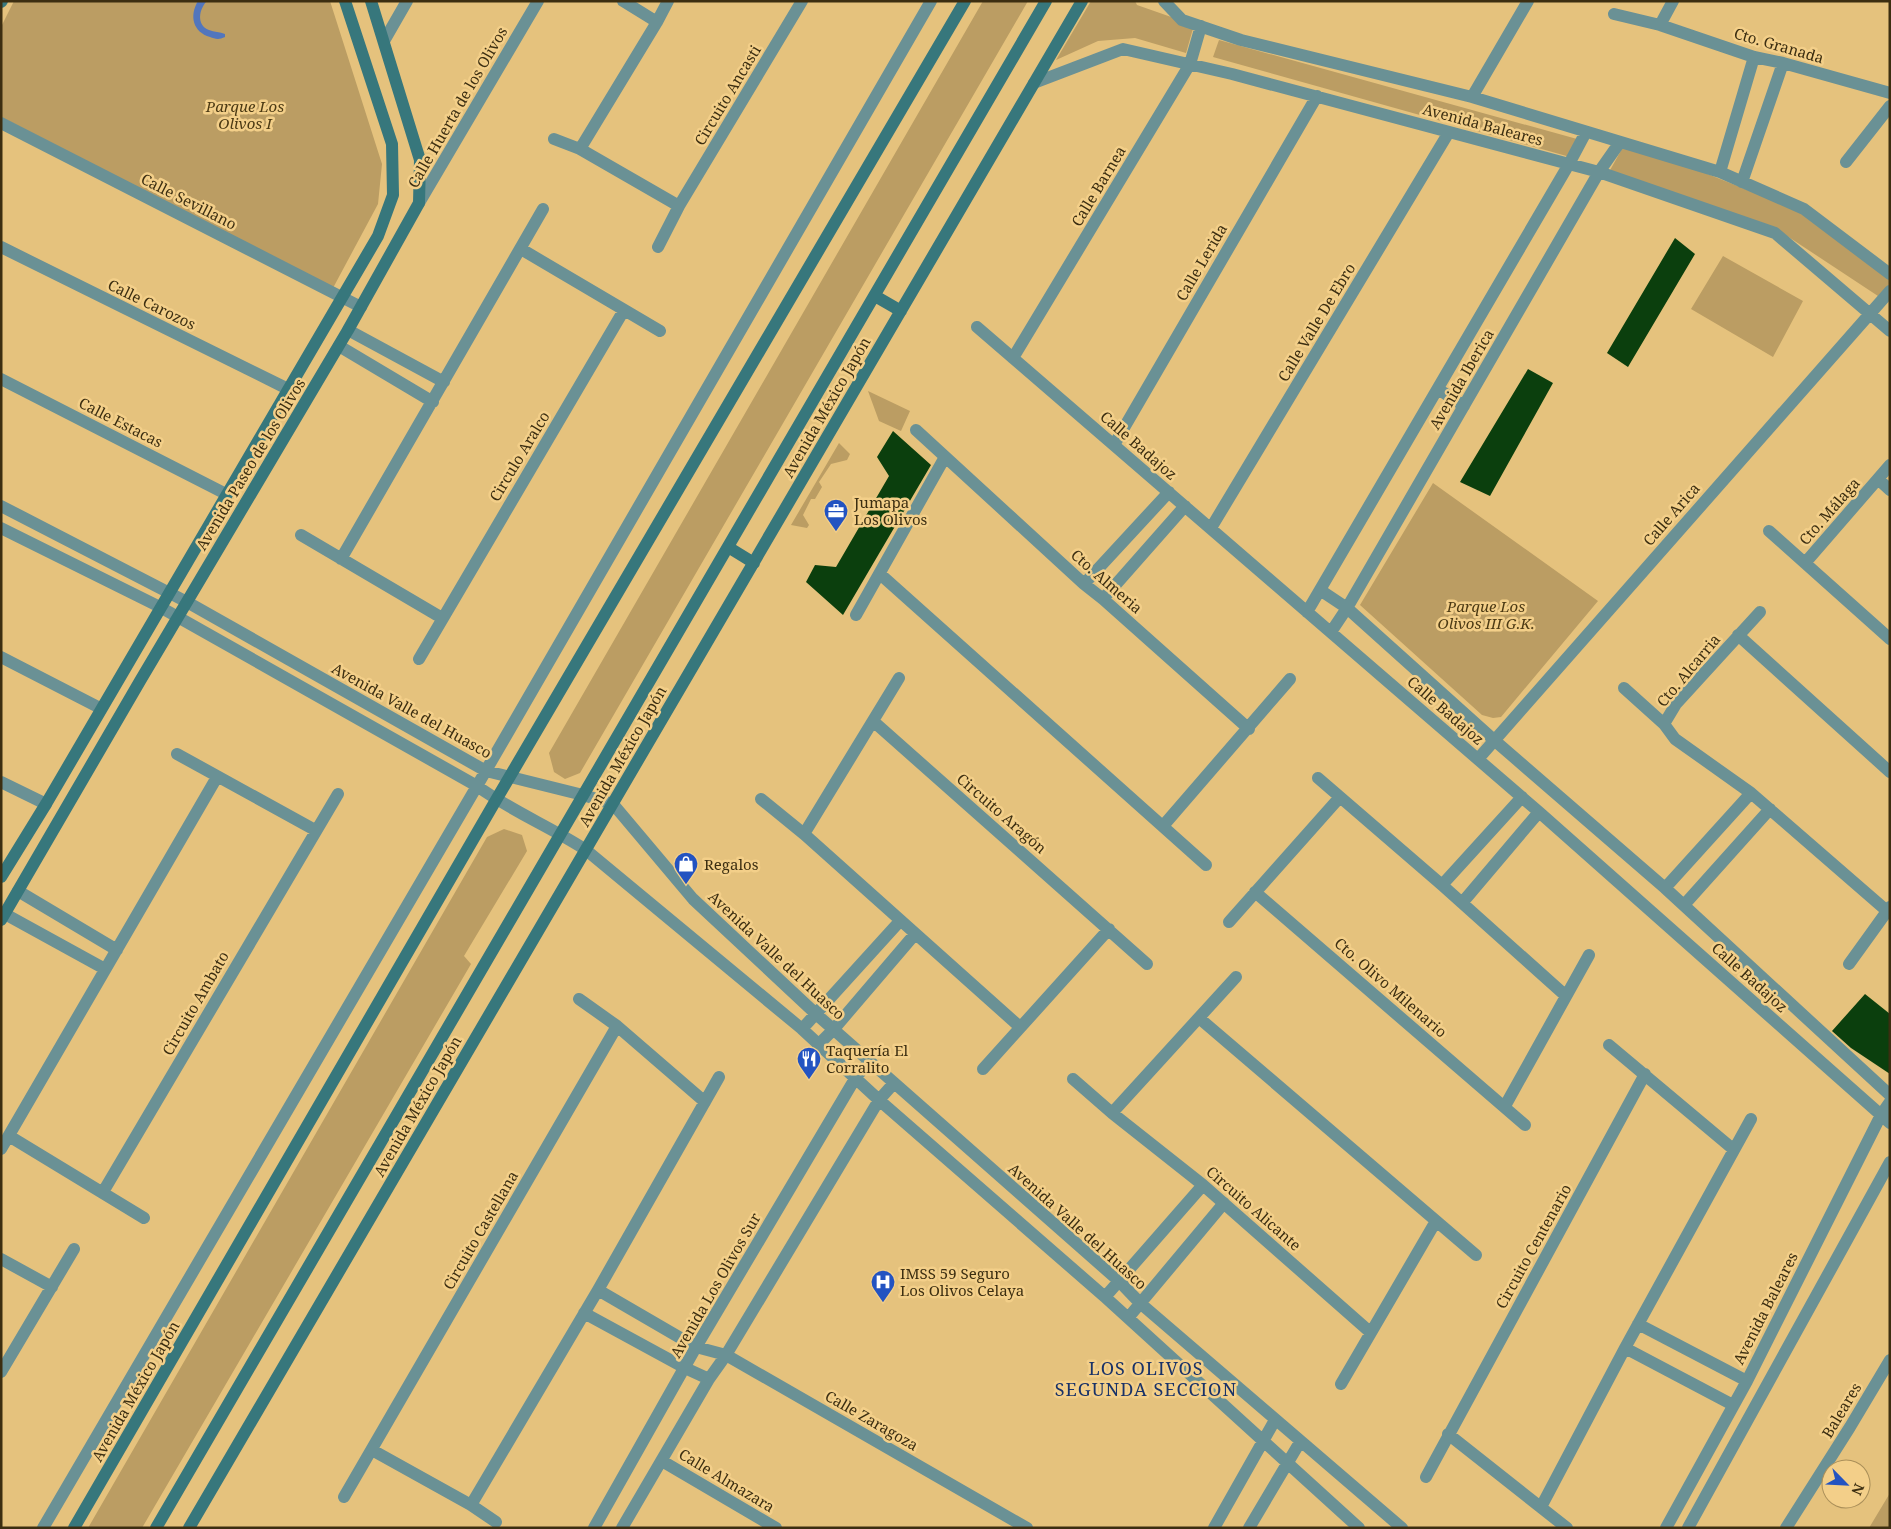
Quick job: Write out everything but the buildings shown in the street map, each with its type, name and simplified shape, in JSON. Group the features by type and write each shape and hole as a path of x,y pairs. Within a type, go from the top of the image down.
{"street":[{"name":"Avenida Paseo de los Olivos","path":"1,877 46,804 100,708 378,236 393,195 392,144 344,1"},
{"name":"Avenida Paseo de los Olivos","path":"3,917 348,330 419,203 420,160 371,1"},
{"path":"384,41 407,1"},
{"name":"Calle Huerta de los Olivos","path":"419,203 538,1"},
{"path":"623,1 657,22"},
{"path":"580,149 668,1"},
{"name":"Circuito Ancasti","path":"658,247 679,206 802,1"},
{"name":"Avenida México Japón","path":"43,1528 486,771 931,1"},
{"name":"Avenida México Japón","path":"74,1528 496,800 965,1"},
{"name":"Avenida México Japón","path":"156,1528 1046,1"},
{"name":"Avenida México Japón","path":"189,1528 1082,1"},
{"name":"Avenida Baleares","path":"1164,1 1182,20 1241,40 1472,98 1720,172 1804,209 1890,274"},
{"path":"1472,98 1528,1"},
{"path":"1660,25 1673,1"},
{"name":"Cto. Granada","path":"1614,14 1660,25 1754,57 1783,63 1890,94"},
{"name":"Calle Barnea","path":"1013,358 1190,64 1201,26"},
{"name":"Avenida Baleares","path":"1034,83 1123,49 1317,96 1599,172 1775,233 1890,331"},
{"path":"1720,172 1754,57"},
{"path":"1742,182 1783,63"},
{"name":"Calle Lerida","path":"1114,445 1317,96"},
{"path":"1846,162 1890,106"},
{"name":"Calle Sevillano","path":"1,123 361,307"},
{"name":"Calle Valle De Ebro","path":"1211,528 1449,132"},
{"name":"Avenida Iberica","path":"1307,612 1586,132"},
{"path":"554,139 580,149 679,206"},
{"name":"Avenida Iberica","path":"1331,632 1347,608 1599,172 1620,142"},
{"path":"341,559 544,209"},
{"name":"Calle Carozos","path":"1,247 288,389"},
{"path":"521,249 660,331"},
{"name":"Calle Arica","path":"1478,759 1890,291"},
{"path":"875,296 901,311"},
{"name":"Circulo Aralco","path":"419,659 624,310"},
{"name":"Calle Badajoz","path":"977,327 1522,797 1885,1119"},
{"path":"348,330 444,382"},
{"path":"338,346 433,402"},
{"name":"Calle Estacas","path":"1,379 226,494"},
{"path":"1438,389 1464,406"},
{"name":"Cto. Almeria","path":"916,430 1084,584 1103,598 1249,729"},
{"path":"856,615 945,457"},
{"name":"Cto. Málaga","path":"1804,563 1890,465"},
{"name":"Cto. Málaga","path":"1878,479 1890,490"},
{"path":"1084,584 1169,492"},
{"name":"Avenida Valle del Huasco","path":"1,506 169,592 486,771 613,804 693,899 833,1030 1119,1281 1140,1303 1399,1527"},
{"path":"1103,598 1185,506"},
{"path":"1,528 160,607 477,786 496,800 560,833 586,850 802,1029 879,1100 1105,1297 1359,1528"},
{"name":"Cto. Málaga","path":"1769,531 1890,639"},
{"path":"301,536 442,618"},
{"path":"728,547 754,563"},
{"path":"880,574 1206,865"},
{"name":"Calle Badajoz","path":"1320,590 1347,608 1494,740 1665,888 1890,1095"},
{"path":"1738,636 1760,612"},
{"name":"Cto. Alcarria","path":"1888,909 1751,793 1675,739 1664,724 1676,704 1738,636 1890,772"},
{"path":"1,657 100,708"},
{"path":"804,834 900,678"},
{"path":"1163,826 1249,729 1290,679"},
{"path":"1624,688 1664,724"},
{"name":"Circuito Aragón","path":"873,721 1147,964"},
{"path":"177,754 315,830"},
{"path":"1,1149 217,777"},
{"path":"1318,778 1442,884 1566,996"},
{"path":"1,782 46,804"},
{"path":"1665,888 1751,793"},
{"name":"Circuito Ambato","path":"103,1192 315,830 338,794"},
{"path":"1229,922 1340,797"},
{"path":"1442,884 1522,797"},
{"path":"761,799 804,834 1020,1027"},
{"path":"1684,905 1770,809"},
{"path":"1462,903 1539,812"},
{"path":"18,891 117,950"},
{"name":"Cto. Olivo Milenario","path":"1255,892 1525,1125"},
{"path":"1849,964 1888,909"},
{"path":"3,917 105,969"},
{"path":"802,1029 900,921"},
{"path":"983,1069 1108,929"},
{"path":"819,1044 915,934"},
{"path":"1505,1106 1589,955"},
{"path":"1112,1114 1236,977"},
{"path":"580,999 617,1026 706,1102"},
{"path":"1784,1029 1799,1012"},
{"path":"1199,1018 1476,1255"},
{"name":"Circuito Castellana","path":"344,1497 617,1026"},
{"path":"1609,1045 1734,1149"},
{"name":"Avenida Los Olivos Sur","path":"594,1528 696,1347 856,1077 869,1062"},
{"name":"Circuito Centenario","path":"1426,1477 1645,1074"},
{"path":"471,1505 598,1290 719,1077"},
{"name":"Circuito Alicante","path":"1073,1079 1112,1114 1203,1185 1370,1332"},
{"path":"622,1528 709,1379 726,1355 879,1100 894,1084"},
{"name":"Avenida Baleares","path":"1666,1528 1747,1381 1885,1119 1890,1102"},
{"path":"1541,1507 1625,1348 1751,1119"},
{"path":"8,1136 144,1218"},
{"path":"1688,1528 1890,1162"},
{"path":"1105,1297 1203,1185"},
{"path":"1128,1318 1224,1203"},
{"path":"1341,1384 1436,1221"},
{"path":"1,1372 74,1249"},
{"path":"1,1259 52,1287"},
{"path":"598,1290 696,1347"},
{"path":"584,1313 684,1368 709,1379"},
{"path":"1638,1324 1747,1381"},
{"name":"Calle Zaragoza","path":"696,1347 726,1355 1028,1528"},
{"path":"1625,1348 1733,1405"},
{"name":"Baleares","path":"1786,1528 1890,1360"},
{"path":"1214,1528 1275,1420"},
{"path":"1448,1434 1567,1528"},
{"path":"1249,1528 1300,1442"},
{"path":"372,1450 471,1505 496,1522"},
{"name":"Calle Almazara","path":"662,1461 776,1528"}],"green space":[{"name":"Parque Los Olivos I","path":"14,1 330,1 382,164 378,204 333,288 1,117 1,27"},
{"path":"983,1 1028,1 580,773 565,779 554,772 549,753"},
{"path":"1091,1 1135,1 1137,5 1194,25 1186,53 1135,38 1098,41 1056,60"},
{"path":"1219,40 1577,139 1570,157 1213,57"},
{"path":"1623,147 1695,169 1800,211 1890,271 1890,285 1878,296 1778,230 1609,172"},
{"path":"1723,256 1803,301 1773,357 1691,309"},
{"path":"868,391 910,411 901,431 879,421"},
{"path":"839,443 850,454 847,460 831,464 819,482 822,487 815,499 811,499 803,515 809,525 807,528 791,525"},
{"name":"Parque Los Olivos III G.K.","path":"1433,483 1598,601 1501,717 1493,718 1482,715 1360,605"},
{"path":"504,829 522,835 527,851 464,956 471,964 142,1528 88,1528 487,837"},
{"path":"1890,1493 1890,1528 1869,1528"}],"water":[{"path":"198,1 207,1 202,8 200,17 205,28 225,34 225,37 219,39 212,38 204,35 196,27 193,18"}],"place":[{"name":"Jumapa Los Olivos","path":"836,532"},
{"name":"Regalos","path":"686,885"},
{"name":"Taquería El Corralito","path":"809,1080"},
{"name":"IMSS 59 Seguro Los Olivos Celaya","path":"883,1303"}],"district":[{"name":"LOS OLIVOS SEGUNDA SECCION","path":"1146,1378"}]}
